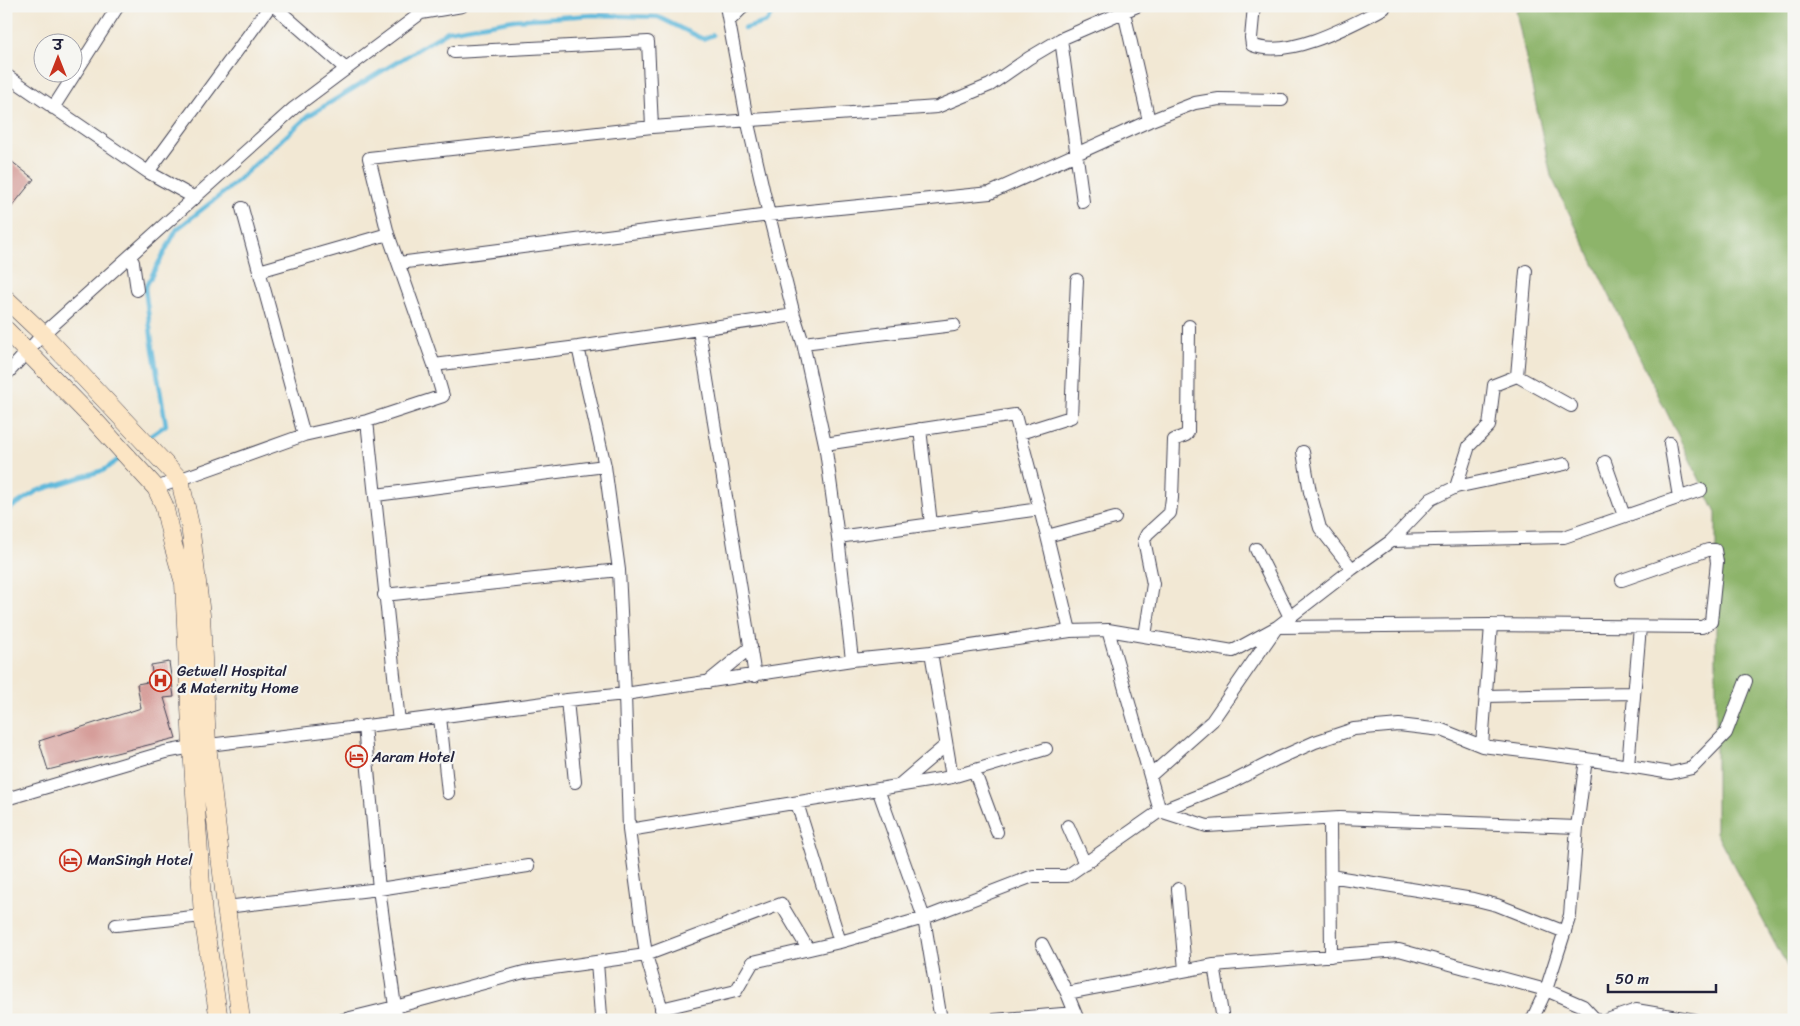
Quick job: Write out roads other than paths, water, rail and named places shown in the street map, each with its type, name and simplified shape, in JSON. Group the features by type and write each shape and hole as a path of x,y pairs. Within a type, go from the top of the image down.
{"street":[{"path":"53,108 118,6"},
{"path":"148,172 270,6"},
{"path":"274,6 346,69"},
{"path":"6,375 43,334 294,108 421,10 462,6"},
{"path":"726,6 747,119 769,215 794,315 803,343 825,444 852,660"},
{"path":"728,21 744,6"},
{"path":"156,488 304,435 367,421 443,396 388,234 369,158 652,127 937,106 990,85 1061,39 1137,6"},
{"path":"1254,6 1251,38 1252,45 1260,49 1292,47 1332,34 1384,8"},
{"path":"1124,12 1149,121"},
{"path":"1061,39 1083,202"},
{"path":"454,52 648,42 652,127"},
{"path":"6,75 148,172 196,198"},
{"path":"399,263 769,215 990,194 1149,121 1195,103 1219,99 1282,100"},
{"path":"242,208 304,435"},
{"path":"259,271 388,234"},
{"path":"128,258 133,262 137,290"},
{"path":"1517,376 1526,271"},
{"path":"1020,433 1071,417 1078,280"},
{"path":"6,299 43,334 180,480 190,526 201,615 199,746 203,916 219,1020"},
{"path":"434,365 578,347 794,315"},
{"path":"803,343 954,325"},
{"path":"1145,636 1153,584 1144,540 1147,534 1170,513 1172,507 1174,440 1186,435 1188,432 1189,326"},
{"path":"6,330 95,421 156,488 164,506 184,583 199,746 226,907 241,1020"},
{"path":"699,330 755,676"},
{"path":"578,347 605,466 619,570 629,830 646,955 663,1014 736,991 753,962 840,942 924,918 1033,876 1067,876 1160,811 1230,783 1307,746 1354,729 1399,725 1442,730 1482,746 1586,759 1671,773 1692,768 1726,733 1746,681"},
{"path":"1517,376 1571,406"},
{"path":"1456,487 1469,446 1489,426 1494,385 1517,376"},
{"path":"825,444 1015,415 1048,536 1070,631"},
{"path":"367,421 399,722"},
{"path":"920,429 931,524"},
{"path":"1670,443 1679,497"},
{"path":"1303,452 1310,492 1320,528 1352,569"},
{"path":"1605,462 1624,516"},
{"path":"6,799 166,752 199,746 625,694 852,660 931,652 1070,631 1108,630 1233,651 1277,627 1391,541 1431,499 1456,487 1565,464"},
{"path":"376,495 605,466"},
{"path":"1391,541 1564,537 1701,490"},
{"path":"838,537 1040,509"},
{"path":"1048,536 1115,518"},
{"path":"1256,549 1290,617"},
{"path":"1277,627 1491,625 1702,627 1711,622 1715,550 1708,550 1622,580"},
{"path":"384,595 619,570"},
{"path":"1482,746 1491,625"},
{"path":"1151,781 1212,721 1277,627"},
{"path":"1628,766 1640,627"},
{"path":"1108,630 1160,811"},
{"path":"708,682 751,647"},
{"path":"931,652 952,777"},
{"path":"1486,696 1633,693"},
{"path":"567,700 575,782"},
{"path":"440,717 448,793"},
{"path":"364,726 378,889 396,1014"},
{"path":"898,786 946,745"},
{"path":"629,830 952,777 1046,749"},
{"path":"1532,1020 1546,990 1570,915 1586,759"},
{"path":"974,770 997,832"},
{"path":"878,789 924,918 940,1014"},
{"path":"797,803 840,942"},
{"path":"1160,811 1207,826 1330,819 1578,828"},
{"path":"1330,819 1331,956"},
{"path":"1068,826 1085,864"},
{"path":"226,907 378,889 528,866"},
{"path":"1330,876 1473,899 1497,905 1565,932"},
{"path":"1178,889 1185,970"},
{"path":"342,1020 396,1014 524,972 646,955 781,904 808,949"},
{"path":"116,925 203,916"},
{"path":"994,1020 1076,1016 1067,992 1042,944"},
{"path":"1067,992 1214,965 1399,950 1546,990 1583,1006 1596,1020"},
{"path":"597,962 601,1016"},
{"path":"1214,965 1223,1020"},
{"path":"1607,1020 1636,1010 1695,1020"}],"waterway":[{"path":"744,29 766,22 778,6"},
{"path":"146,439 166,425 145,288 177,229 227,190 308,116 448,31 514,20 593,15 658,17 703,39 713,35"},
{"path":"6,511 37,491 104,470 122,457"}],"place":[{"name":"Getwell Hospital & Maternity Home","path":"161,680"},
{"name":"Aaram Hotel","path":"356,757"},
{"name":"ManSingh Hotel","path":"71,860"}]}
